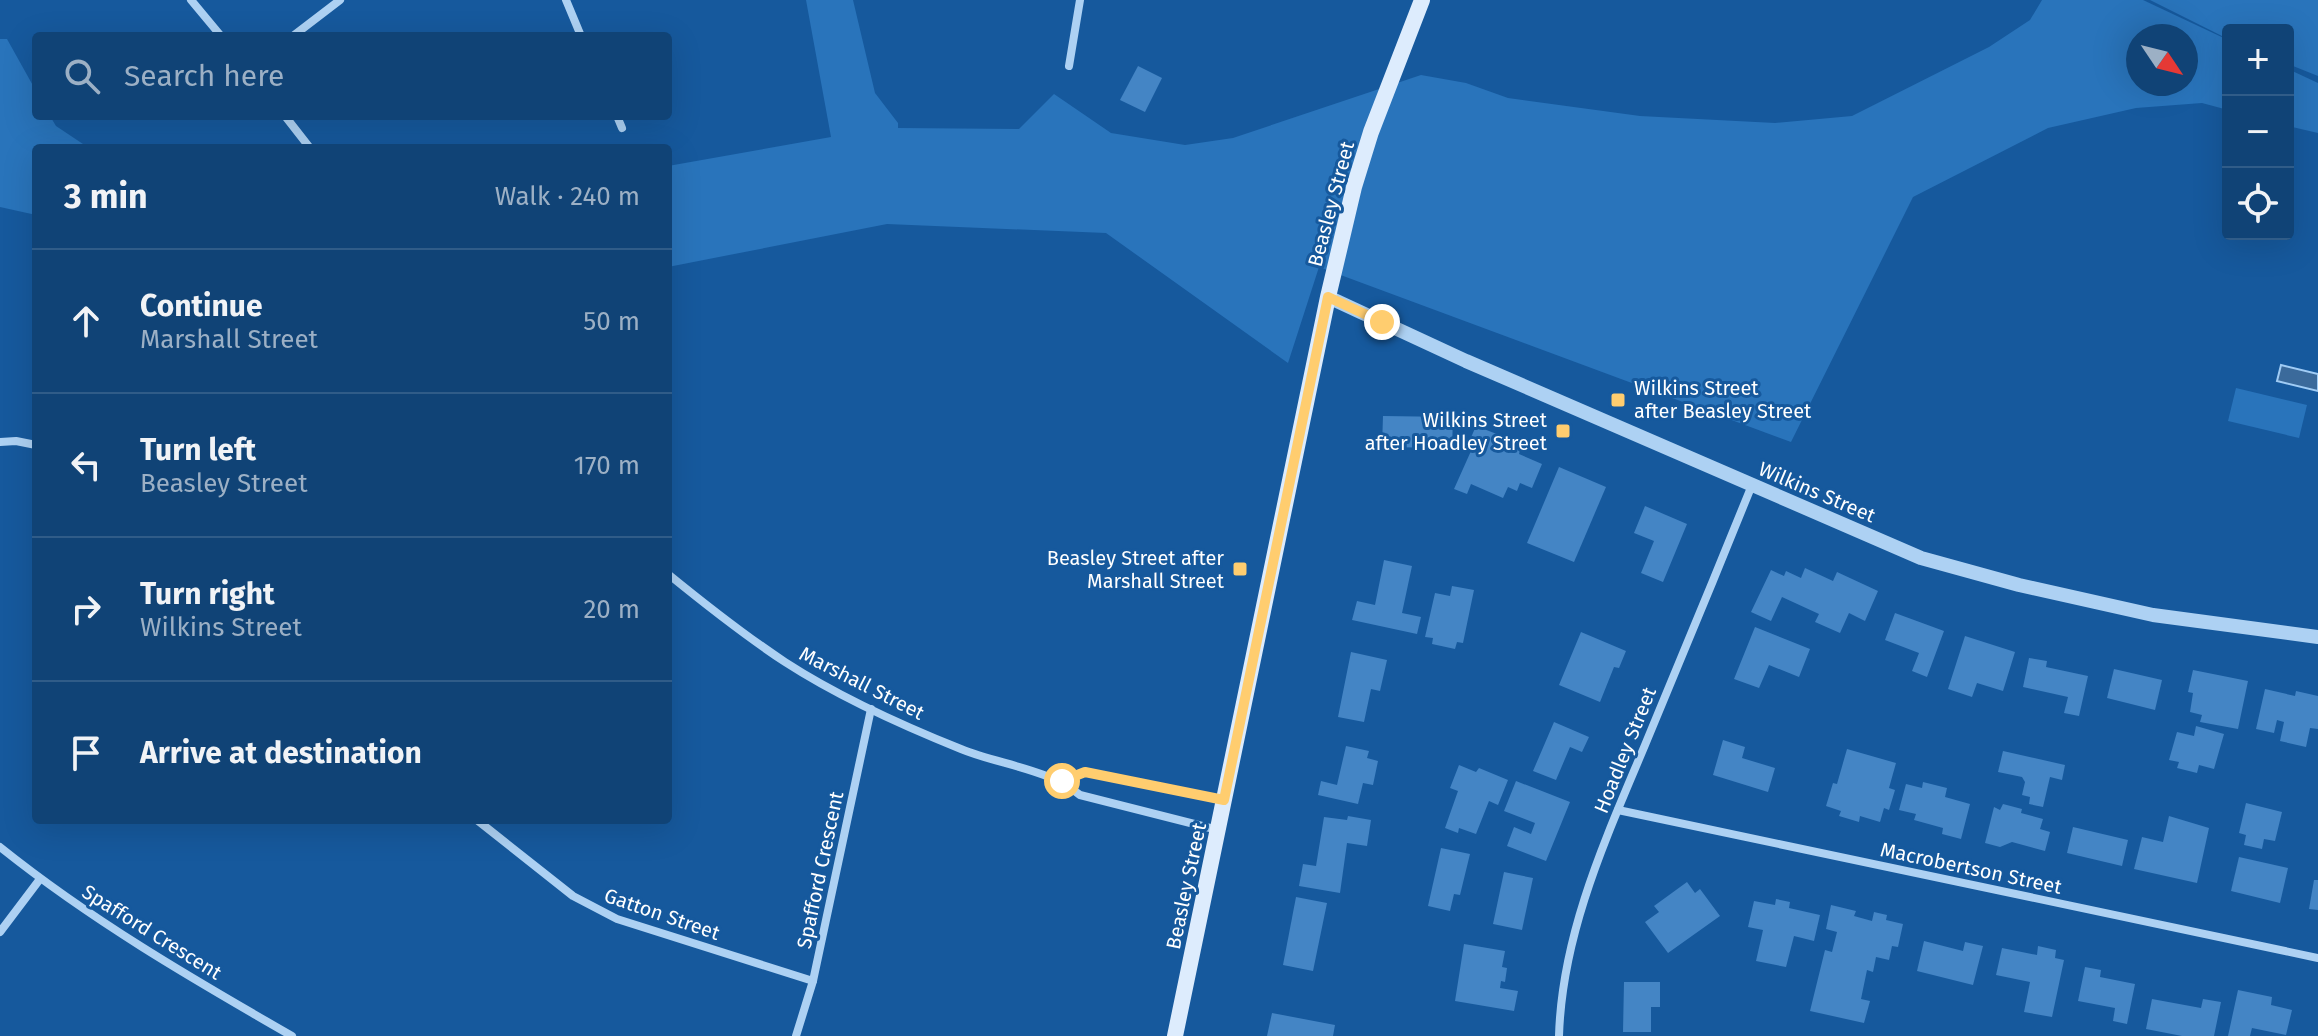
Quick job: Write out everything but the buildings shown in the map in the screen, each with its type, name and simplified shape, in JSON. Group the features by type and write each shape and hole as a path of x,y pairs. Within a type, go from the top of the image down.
{"main road":[{"name":"Beasley Street","path":"1175,1036 1328,297 1354,187 1371,132 1422,0"}],"street":[{"path":"191,0 218,32"},
{"path":"298,32 340,0"},
{"path":"566,0 579,32"},
{"path":"1069,66 1080,0"},
{"path":"288,120 307,144"},
{"path":"619,120 622,128"},
{"name":"Wilkins Street","path":"1328,297 1466,361 1921,558 2019,585 2153,615 2318,637"},
{"path":"0,442 32,444"},
{"name":"Hoadley Street","path":"1559,1036 1569,955 1589,879 1752,485"},
{"name":"Marshall Street","path":"672,577 715,613 787,664 871,709 963,750 1062,781 1080,795 1218,830"},
{"name":"Spafford Crescent","path":"796,1036 813,981 871,709"},
{"name":"Marshall Street","path":"1062,781 1085,772 1224,800"},
{"name":"Macrobertson Street","path":"1618,810 2318,958"},
{"name":"Gatton Street","path":"482,824 573,896 617,919 813,981"},
{"name":"Spafford Crescent","path":"0,847 40,879 154,956 292,1036"},
{"path":"0,932 40,879"}],"shaded area":[{"path":"806,0 853,0 875,93 898,123 898,128 1019,129 1054,94 1111,133 1185,145 1233,138 1421,75 1466,83 1508,98 1640,116 1775,123 1852,116 1989,47 2030,20 2042,0 2143,0 2194,24 2126,24 2126,96 2198,96 2198,26 2222,37 2222,108 2202,103 2136,108 2048,128 1913,197 1791,442 1319,267 1288,363 1106,233 887,224 672,266 672,165 831,137"},
{"path":"2150,0 2318,0 2318,76 2294,66 2294,24 2222,24 2222,36"},
{"path":"0,39 7,39 32,84 32,120 52,120 56,126 83,144 32,144 32,214 0,207"},
{"path":"2294,72 2318,83 2318,133 2294,127"},
{"path":"2281,365 2318,374 2318,391 2277,381"},
{"path":"2236,388 2307,405 2299,438 2228,421"}],"place":[{"name":"Wilkins Street after Beasley Street","path":"1618,400"},
{"name":"Wilkins Street after Hoadley Street","path":"1563,431"},
{"name":"Beasley Street after Marshall Street","path":"1240,569"}],"route":[{"path":"1062,781 1085,772 1224,800 1328,297 1382,322"}]}
